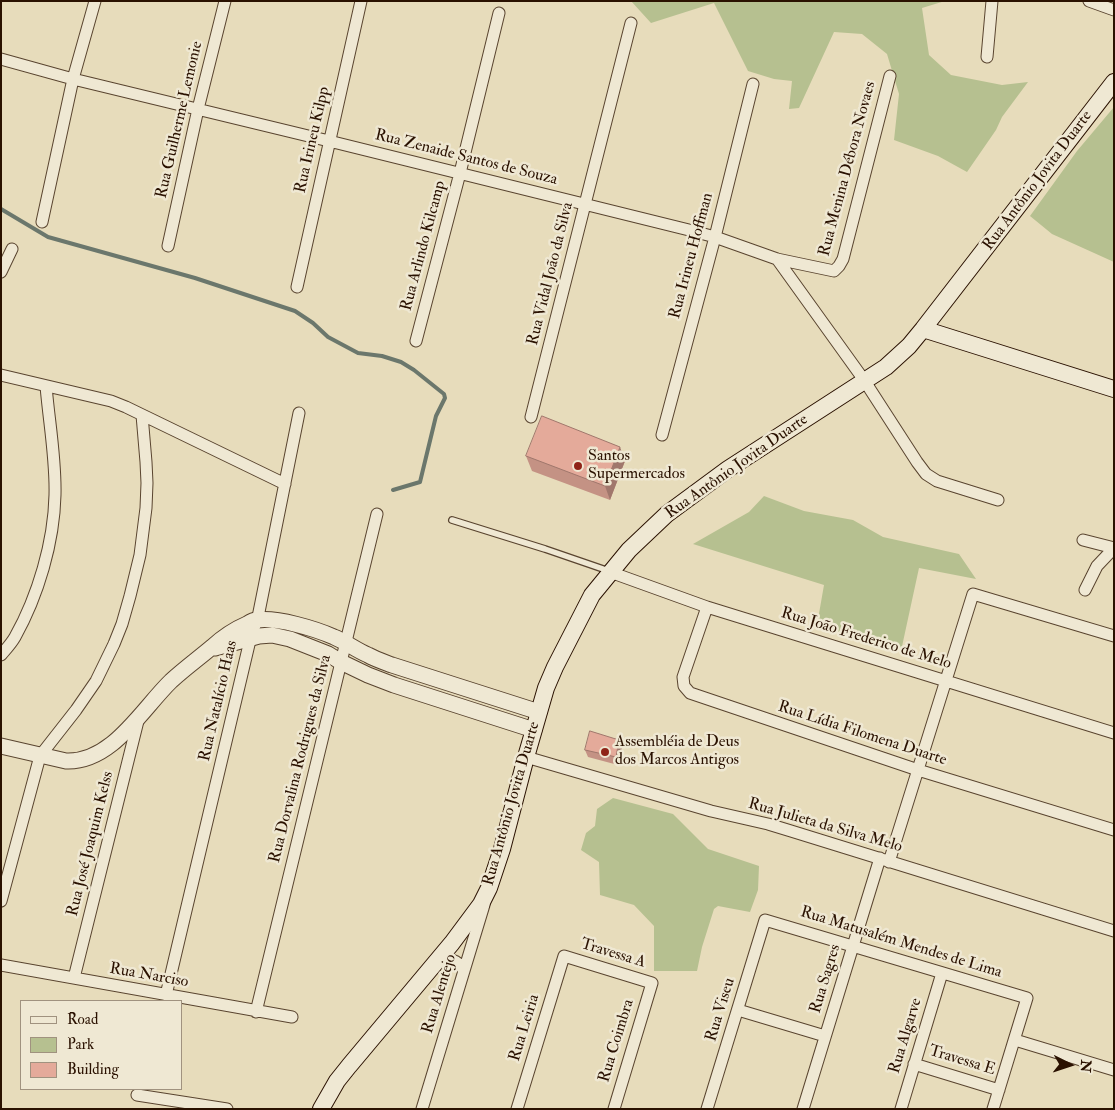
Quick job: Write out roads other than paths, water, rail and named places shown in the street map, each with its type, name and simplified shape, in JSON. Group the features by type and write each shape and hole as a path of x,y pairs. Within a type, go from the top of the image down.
{"main road":[{"name":"Rua Antônio Jovita Duarte","path":"321,1109 349,1066 458,936 482,904 502,849 546,688 554,667 592,595 629,550 667,514 728,469 886,366 898,356 956,288 1114,82"},
{"path":"923,329 1114,388"}],"street":[{"path":"42,222 73,79 95,1"},
{"name":"Rua Guilherme Lemonie","path":"168,246 198,109 225,1"},
{"name":"Rua Irineu Kilpp","path":"297,287 361,1"},
{"path":"987,57 992,1"},
{"path":"1089,1 1114,10"},
{"name":"Rua Arlindo Kilcamp","path":"416,341 499,13"},
{"name":"Rua Vidal João da Silva","path":"531,417 631,23"},
{"name":"Rua Zenaide Santos de Souza","path":"1,59 73,79 715,237 777,259"},
{"name":"Rua Menina Débora Novaes","path":"777,259 834,271 839,266 843,259 890,76"},
{"name":"Rua Irineu Hoffman","path":"662,435 715,237 753,84"},
{"path":"1,272 12,249"},
{"path":"777,259 864,380 926,474 937,481 998,500"},
{"path":"1,375 111,401 285,484"},
{"path":"1,656 14,639 30,606 42,570 52,530 55,508 55,482 46,386"},
{"name":"Rua Natalício Haas","path":"166,995 250,638 257,620 299,413"},
{"path":"1,901 40,756 96,681 122,624 140,555 146,508 147,483 142,415"},
{"name":"Rua Dorvalina Rodrigues da Silva","path":"256,1012 377,514"},
{"path":"1083,540 1114,548 1097,566 1085,590"},
{"name":"Rua João Frederico de Melo","path":"610,572 707,607 1114,733"},
{"name":"Rua Sagres","path":"803,1109 853,946 918,770 973,594 1114,636"},
{"name":"Rua Lídia Filomena Duarte","path":"707,607 683,677 684,686 690,693 918,770 1114,830"},
{"path":"1,746 40,756 72,761 90,757 122,735 171,681 232,631 257,620 276,620 290,623 334,637 369,656 392,665 539,712"},
{"path":"209,650 259,636 272,635 290,639 328,654 368,675 394,685 534,730"},
{"name":"Rua José Joaquim Kelss","path":"74,978 139,717"},
{"name":"Rua Julieta da Silva Melo","path":"526,757 711,811 776,826 1114,931"},
{"name":"Rua Alentejo","path":"422,1109 489,888"},
{"name":"Rua Matusalém Mendes de Lima","path":"766,920 1027,998 1015,1040"},
{"name":"Rua Viseu","path":"708,1109 766,920"},
{"name":"Travessa A","path":"564,956 652,983"},
{"name":"Rua Leiria","path":"517,1109 564,956"},
{"path":"437,961 452,960 461,965 464,971"},
{"name":"Rua Narciso","path":"1,965 292,1017"},
{"name":"Rua Algarve","path":"900,1109 942,973"},
{"name":"Rua Coimbra","path":"614,1109 652,983"},
{"path":"738,1010 825,1036"},
{"path":"994,1109 1015,1040 1114,1070"},
{"name":"Travessa E","path":"914,1064 999,1090"},
{"path":"137,1095 227,1109"}],"lane":[{"path":"452,520 545,548 610,572"}],"waterway":[{"path":"1,209 48,237 195,278 295,311 313,323 328,337 358,353 382,356 401,362 414,370 444,394 445,398 436,416 420,482 393,490"}],"place":[{"name":"Santos Supermercados","path":"578,466"},
{"name":"Assembléia de Deus dos Marcos Antigos","path":"605,752"}]}
